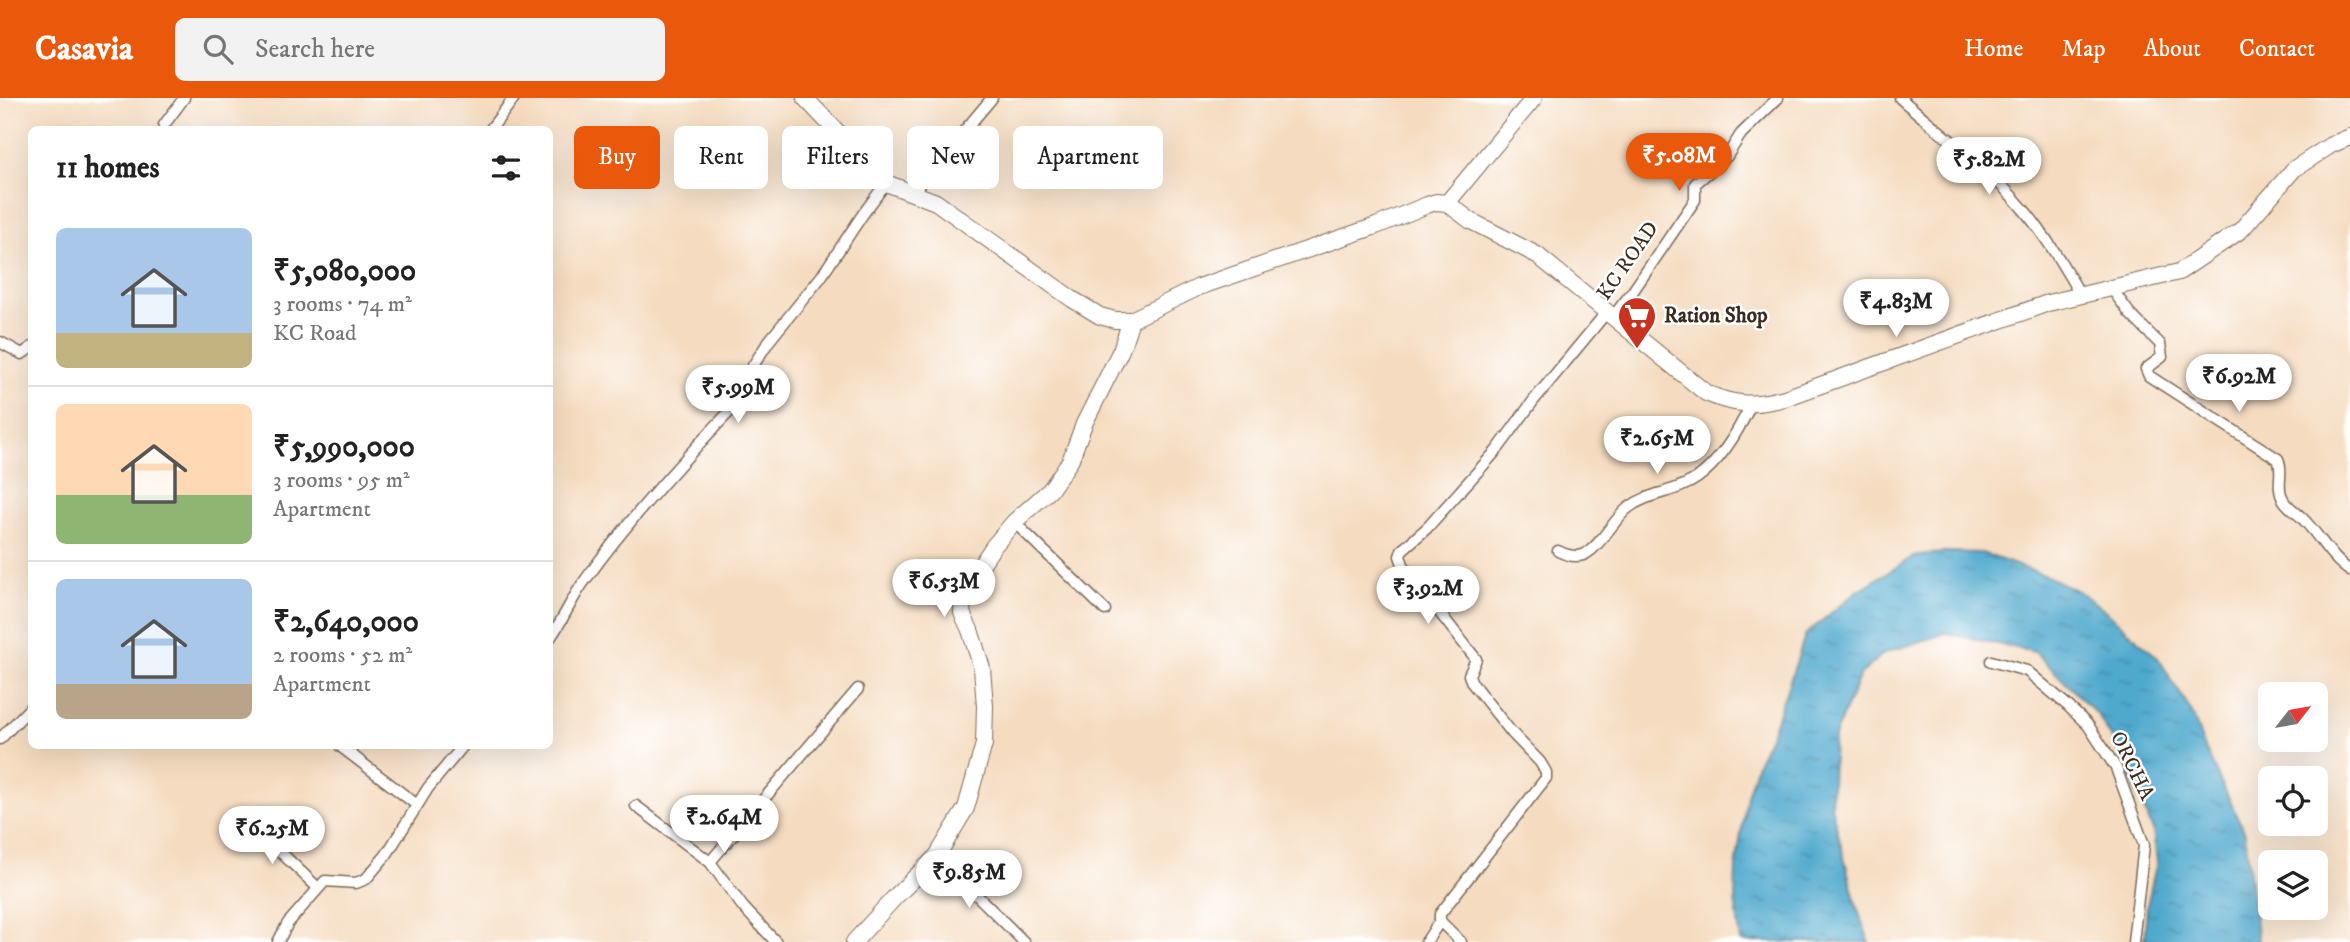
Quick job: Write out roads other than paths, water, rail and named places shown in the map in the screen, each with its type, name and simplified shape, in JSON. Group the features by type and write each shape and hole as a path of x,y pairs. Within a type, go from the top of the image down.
{"main road":[{"path":"805,98 832,126"},
{"path":"1447,204 1534,98"},
{"path":"893,186 936,202 1100,316 1115,320 1131,320 1199,287 1376,226 1427,205 1436,202 1447,204 1471,221 1536,256 1706,393 1728,402 1751,404 1785,398 2048,303 2179,272 2241,230 2294,169 2331,145 2350,137"},
{"path":"854,942 894,897 937,856 966,807 984,744 985,706 982,667 962,614 963,597 975,573 1014,522 1050,490 1070,461 1084,424 1121,350 1131,320"}],"street":[{"path":"164,126 184,98"},
{"path":"493,126 514,98"},
{"path":"912,193 992,98"},
{"name":"KC ROAD","path":"1440,921 1440,914 1546,778 1546,772 1472,683 1469,675 1476,659 1404,568 1400,556 1402,550 1427,528 1497,450 1534,400 1633,291 1695,200 1695,184 1727,156 1741,135 1778,98"},
{"path":"1900,98 1968,154 2024,210 2059,259 2081,296"},
{"path":"553,634 583,582 623,530 733,408 743,392 745,378 769,341 821,277 882,189"},
{"path":"2112,289 2130,314 2161,344 2162,357 2147,369 2150,376 2278,459 2282,468 2282,499 2309,524 2331,553 2350,571"},
{"path":"0,342 22,354 28,350"},
{"path":"1558,551 1567,556 1585,555 1603,537 1613,521 1629,507 1644,497 1697,478 1727,446 1742,424 1751,404"},
{"path":"1014,522 1105,610"},
{"name":"ORCHA","path":"1991,661 2027,671 2068,706 2088,725 2116,768 2144,845 2133,942"},
{"path":"710,862 858,689"},
{"path":"0,739 28,710"},
{"path":"344,749 417,805"},
{"path":"278,942 288,923 325,881 356,883 366,879 387,854 428,788 460,749"},
{"path":"636,806 710,862 743,907 776,942"},
{"path":"249,822 317,887"},
{"path":"937,856 1024,942"},
{"path":"1426,942 1440,921 1461,942"}],"water":[{"path":"1947,552 1982,553 2049,577 2080,592 2158,658 2192,713 2203,744 2245,833 2258,942 2144,942 2147,906 2157,861 2153,830 2119,751 2098,715 2035,652 1947,633 1884,653 1860,675 1834,736 1831,806 1856,904 1869,942 1741,942 1735,900 1736,866 1747,796 1806,634 1856,592 1913,557"}],"place":[{"name":"Ration Shop","path":"1637,350"}]}
